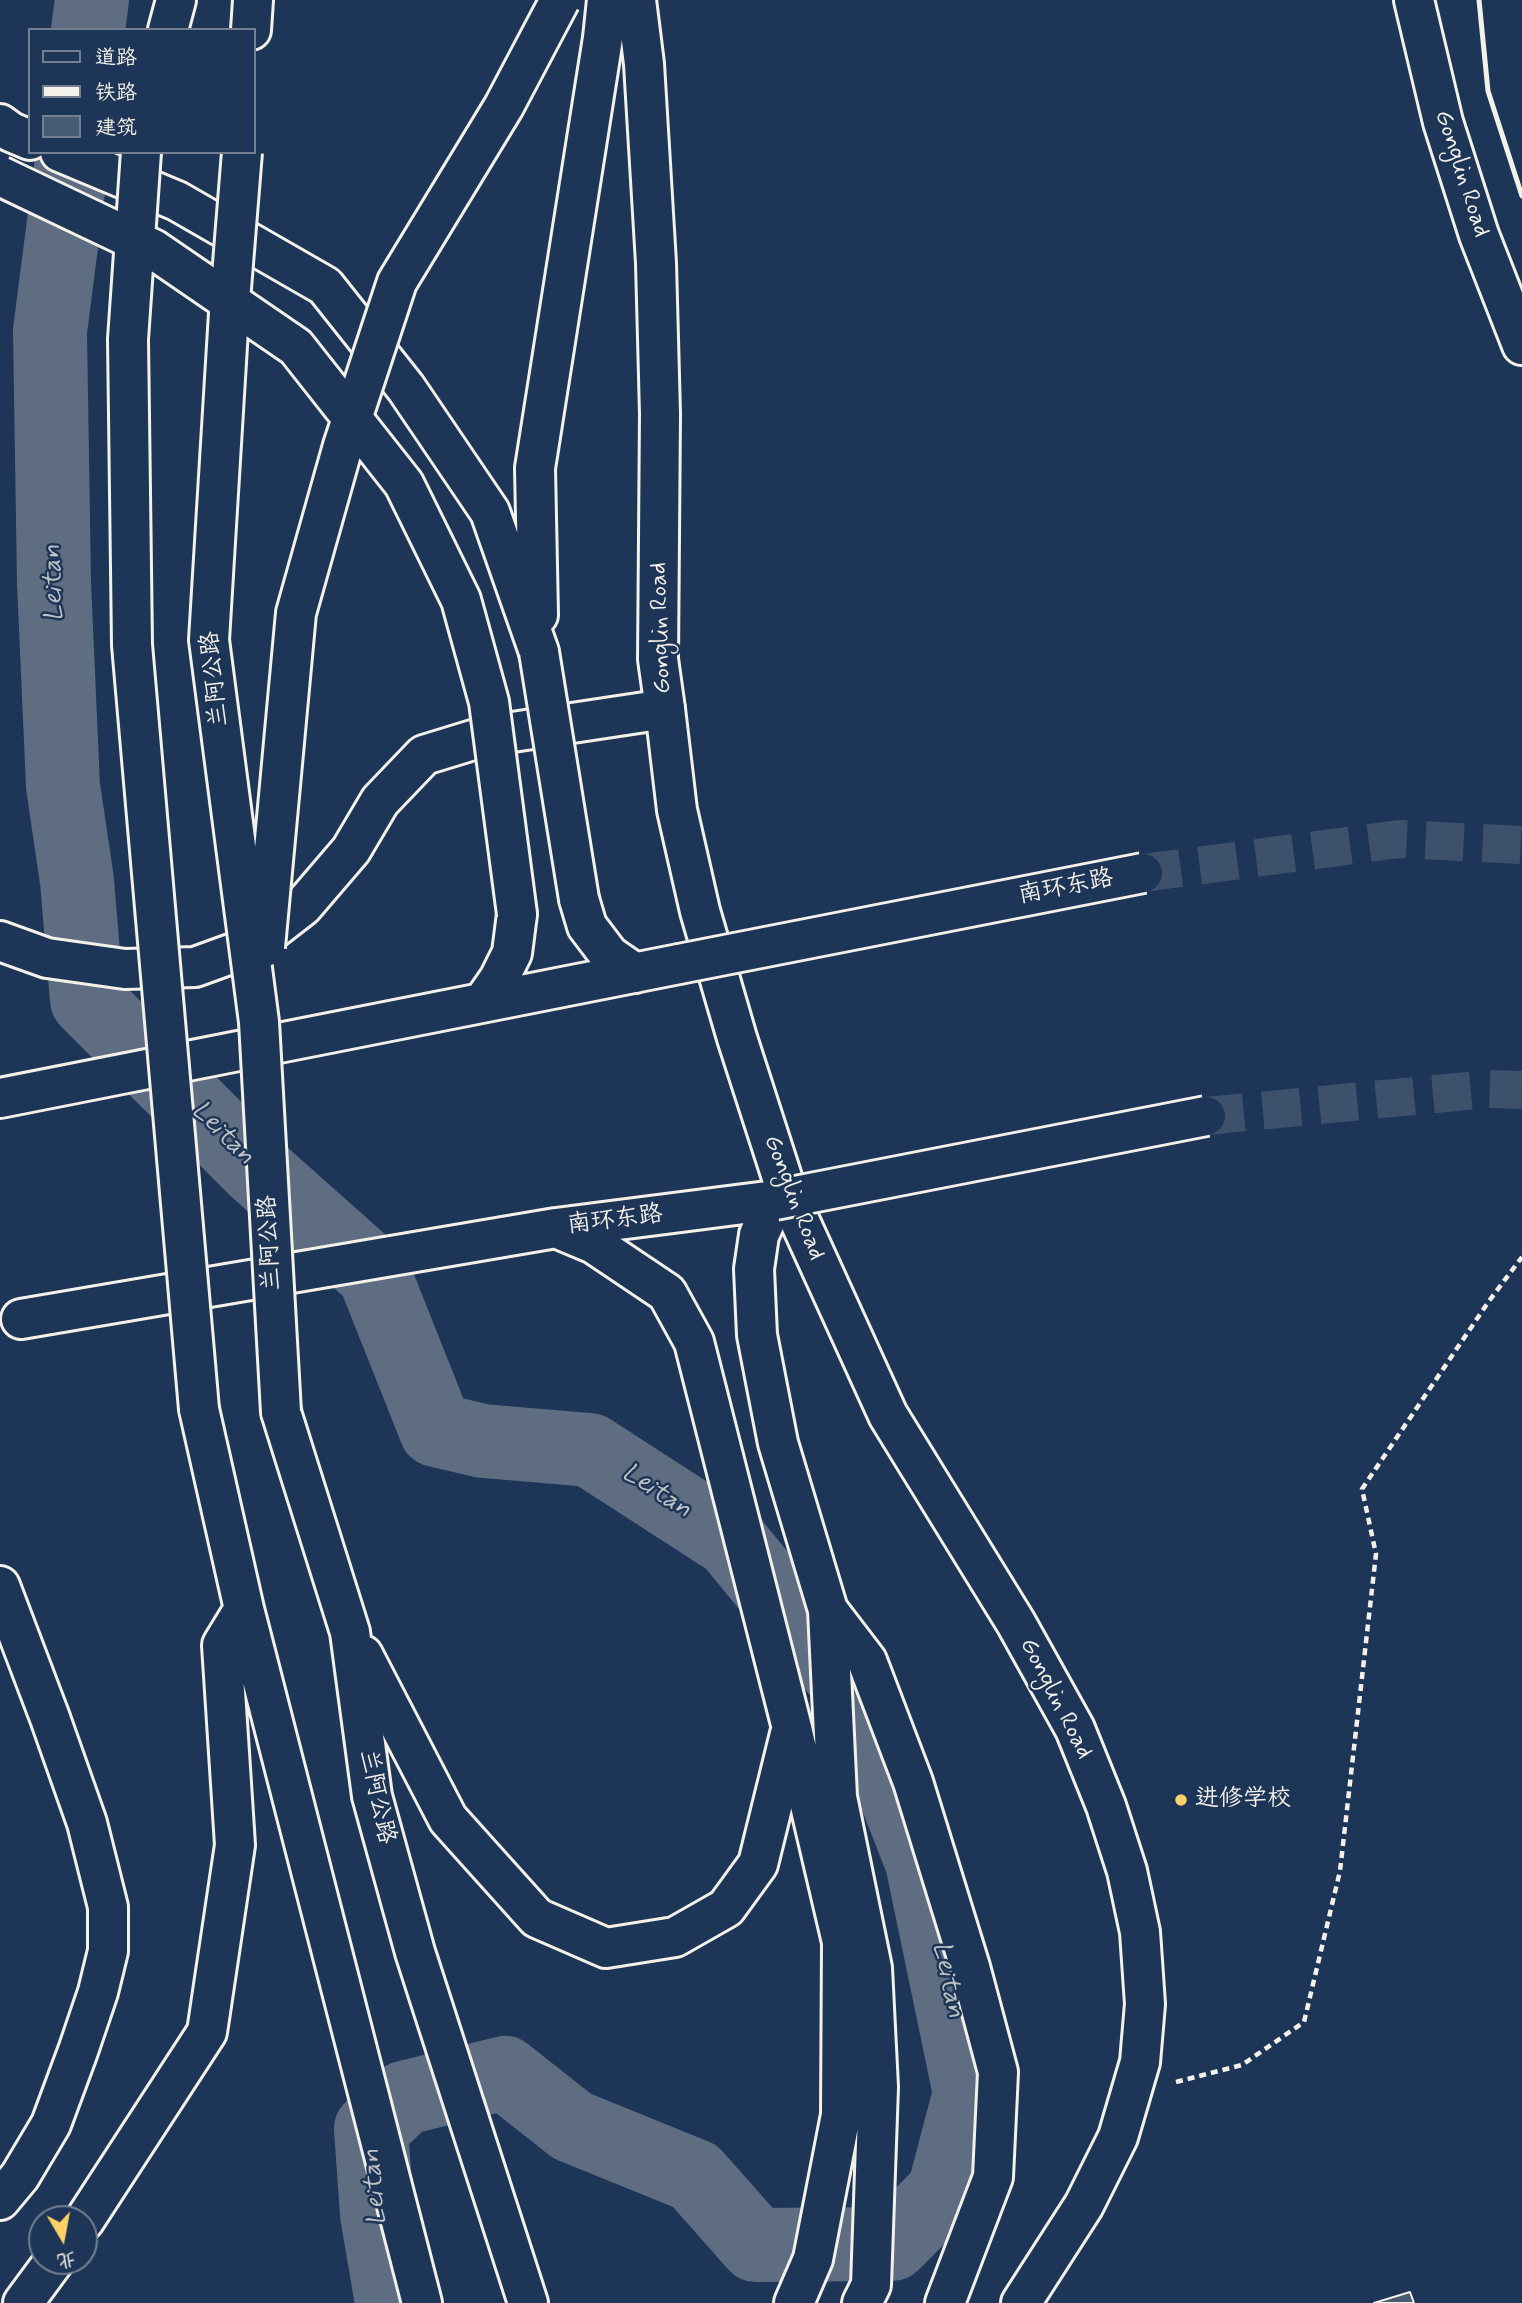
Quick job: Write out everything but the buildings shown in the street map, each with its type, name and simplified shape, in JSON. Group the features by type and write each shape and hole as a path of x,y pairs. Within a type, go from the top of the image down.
{"main road":[{"path":"151,28 154,0"},
{"path":"169,28 176,0"},
{"path":"251,28 253,0"},
{"path":"259,1022 296,613 343,446 397,282 504,106 560,0"},
{"path":"607,0 535,468 539,652 579,899 587,926 609,955 635,973"},
{"name":"Gonglin Road","path":"636,0 644,64 656,263 660,414 658,659 677,810 699,911 787,1193 888,1415 1016,1623 1069,1717 1106,1806 1127,1871 1140,1932 1145,2004 1140,2062 1118,2137 1084,2205 1021,2303"},
{"name":"Gonglin Road","path":"1413,0 1443,122 1479,235 1522,345"},
{"path":"0,124 28,139"},
{"path":"65,154 177,201 325,286 406,388 490,512 539,652"},
{"path":"141,154 128,339 132,645 199,1409 244,1609 422,2303"},
{"name":"兰阿公路","path":"242,154 209,640 259,1022 281,1412 350,1632 372,1796 415,1952 528,2303"},
{"path":"0,176 153,249 296,347 404,484 461,600 489,702 517,914 512,953 483,1002"},
{"path":"0,942 47,958 125,969 195,967 250,947 303,906 351,850 380,801 424,755 486,736 665,709"},
{"name":"南环东路","path":"0,1098 1143,873"},
{"name":"南环东路","path":"22,1318 556,1228 775,1200 1206,1116"},
{"path":"775,1200 759,1235 754,1269 757,1335 778,1443 828,1610 837,1797 872,1968 878,2087 871,2285 862,2303"},
{"path":"556,1228 594,1244 667,1293 694,1342 792,1728 842,1942 841,2115 813,2259 794,2303"},
{"path":"0,1586 87,1823 108,1907 108,1951 98,1992 78,2051 51,2124 20,2176 0,2200"},
{"path":"94,2205 207,2032 235,1845 222,1645 244,1609"},
{"path":"828,1610 867,1661 913,1782 971,1967 998,2072 993,2177 945,2303"},
{"path":"350,1632 448,1819 537,1918 606,1948 675,1937 726,1908 758,1864 792,1728"},
{"path":"23,2303 44,2275"}],"path":[{"path":"1131,2094 1242,2065 1304,2022 1340,1871 1376,1554 1362,1489 1489,1301 1522,1257"}],"waterway":[{"name":"Leitan","path":"88,28 92,0"},
{"name":"Leitan","path":"73,154 50,331 54,583 63,786 77,881 87,1000 256,1169 374,1274 436,1430 483,1441 590,1450 731,1541 856,1693 922,1862 970,2093 944,2192 892,2244 756,2245 695,2176 572,2126 505,2073 404,2098 371,2129 377,2214 392,2303"}],"tunnel":[{"path":"1143,873 1399,839 1522,845"},
{"path":"1206,1116 1488,1089 1522,1090"}],"railway":[{"path":"1479,0 1488,91 1522,196"}],"place":[{"name":"进修学校","path":"1181,1800"}]}
